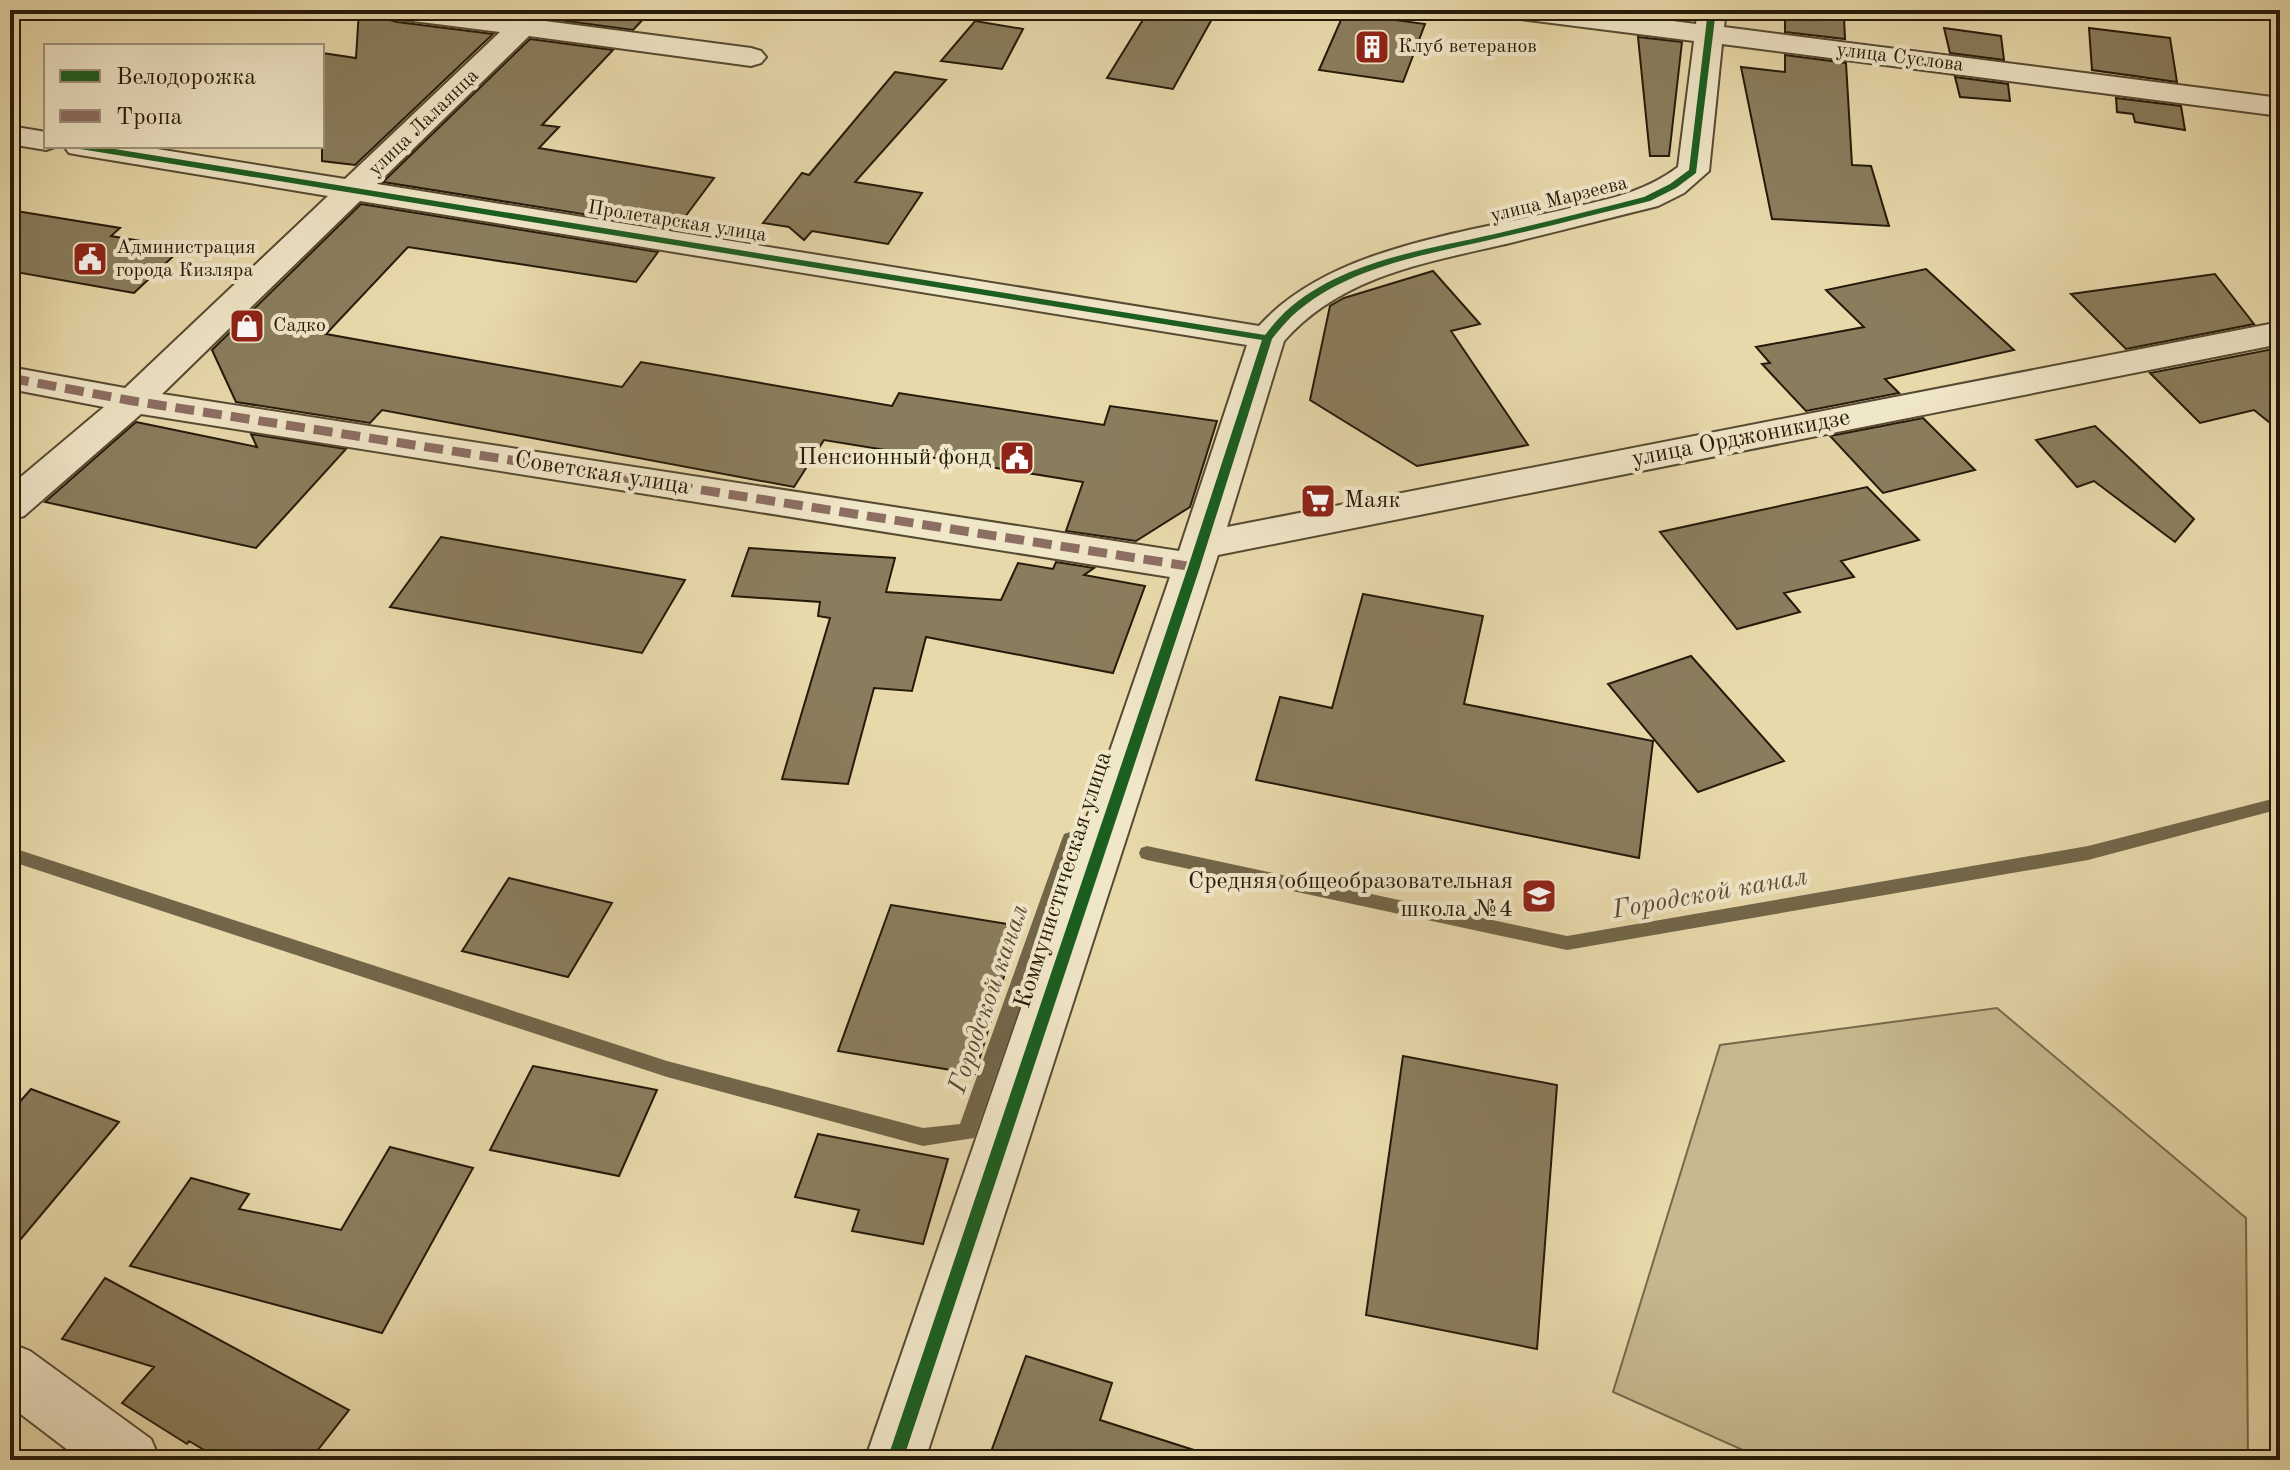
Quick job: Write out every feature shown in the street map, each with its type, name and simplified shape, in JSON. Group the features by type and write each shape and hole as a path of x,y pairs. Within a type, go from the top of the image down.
{"street":[{"path":"397,10 532,18 751,57"},
{"name":"улица Суслова","path":"1521,10 1711,22 2280,107"},
{"name":"улица Лалаянца","path":"10,507 133,401 532,18"},
{"name":"улица Марзеева","path":"1274,328 1314,295 1380,265 1647,199 1673,186 1693,171 1711,22"},
{"path":"10,135 44,141"},
{"name":"Пролетарская улица","path":"92,148 1274,328"},
{"name":"Коммунистическая улица","path":"895,1460 1274,328"},
{"name":"улица Орджоникидзе","path":"1198,556 2280,333"},
{"name":"Советская улица","path":"10,378 133,401 1198,556"},
{"path":"10,1371 130,1460"}],"shaded area":[{"path":"1997,1008 2246,1218 2248,1460 1765,1460 1613,1392 1720,1045"}],"building":[{"path":"359,10 380,10 386,19 397,22 493,34 355,165 322,161 324,53 356,58"},
{"path":"557,10 652,10 633,30 551,19"},
{"path":"1149,10 1217,10 1173,89 1107,78"},
{"path":"1785,11 1844,17 1845,39 1785,32"},
{"name":"Клуб ветеранов","path":"1344,13 1425,24 1403,82 1319,70"},
{"path":"975,21 1023,29 1002,69 941,61"},
{"path":"1944,28 2001,36 2004,60 1950,53"},
{"path":"2089,28 2170,38 2177,82 2092,70"},
{"path":"1638,37 1682,42 1669,156 1650,156"},
{"path":"530,39 613,50 542,125 559,127 539,148 714,178 676,229 383,182"},
{"path":"1785,55 1846,63 1852,165 1871,166 1889,226 1772,219 1741,67 1785,72"},
{"path":"895,72 946,80 855,182 922,193 888,244 812,231 804,240 789,227 763,223 802,173 809,175"},
{"path":"1955,77 2008,84 2010,101 1960,97"},
{"path":"2116,98 2181,106 2185,130 2135,122 2133,114 2117,112"},
{"path":"361,204 658,252 636,282 408,247 326,334 622,387 641,362 892,406 899,393 1104,425 1110,406 1217,421 1190,507 1136,541 1066,531 1083,482 824,440 794,487 382,410 370,423 236,402 212,350"},
{"name":"Администрация города Кизляра","path":"10,210 120,228 111,236 182,248 134,293 10,271"},
{"path":"1926,269 2014,350 1885,379 1899,393 1806,411 1762,364 1770,363 1756,347 1864,327 1826,290"},
{"path":"1433,271 1480,324 1451,331 1528,445 1417,466 1310,400 1330,306 1344,298"},
{"path":"2215,274 2254,324 2126,349 2071,294"},
{"path":"2273,349 2280,358 2280,431 2254,410 2200,423 2150,373"},
{"path":"1923,418 1975,470 1883,493 1830,436"},
{"path":"136,422 257,447 251,434 346,449 256,548 45,502"},
{"path":"2095,426 2194,519 2175,542 2094,481 2077,487 2036,440"},
{"path":"1867,487 1919,540 1841,561 1854,577 1784,593 1800,612 1737,629 1660,532"},
{"path":"441,537 685,580 642,653 390,607"},
{"path":"749,548 895,558 886,592 1001,600 1018,563 1053,569 1056,562 1094,568 1084,575 1145,586 1113,673 926,637 912,691 874,688 848,784 782,779 830,618 818,616 820,602 732,596"},
{"path":"1363,594 1483,616 1464,704 1653,741 1639,858 1256,780 1280,697 1332,708"},
{"path":"1691,656 1784,761 1698,792 1608,684"},
{"path":"509,878 612,903 568,977 462,951"},
{"path":"891,905 1019,926 975,1074 838,1051"},
{"path":"1403,1056 1557,1085 1537,1349 1366,1315"},
{"path":"533,1066 657,1090 619,1176 490,1150"},
{"path":"31,1089 119,1122 10,1252 10,1113"},
{"path":"818,1134 948,1159 923,1244 852,1231 859,1210 795,1197"},
{"path":"390,1147 473,1168 382,1333 130,1266 191,1178 249,1194 239,1209 341,1230"},
{"path":"105,1278 349,1410 310,1460 221,1460 189,1441 187,1444 122,1403 154,1367 62,1339"},
{"path":"1026,1356 1112,1383 1100,1420 1194,1450 1193,1460 988,1460"}],"waterway":[{"name":"Городской канал","path":"1147,853 1567,943 2088,853 2280,803"},
{"path":"10,854 667,1069 923,1137 967,1132 1070,839"}],"marked path":[{"path":"10,378 133,401 1194,567"}],"cycle path":[{"path":"895,1460 1194,567 1267,338 1288,315 1312,296 1369,269 1647,199 1673,186 1693,171 1712,10"},
{"path":"92,148 1267,338"}],"place":[{"name":"Клуб ветеранов","path":"1372,47"},
{"name":"Администрация города Кизляра","path":"90,259"},
{"name":"Садко","path":"247,326"},
{"name":"Пенсионный фонд","path":"1017,458"},
{"name":"Маяк","path":"1318,501"},
{"name":"Средняя общеобразовательная школа №4","path":"1539,896"}]}
